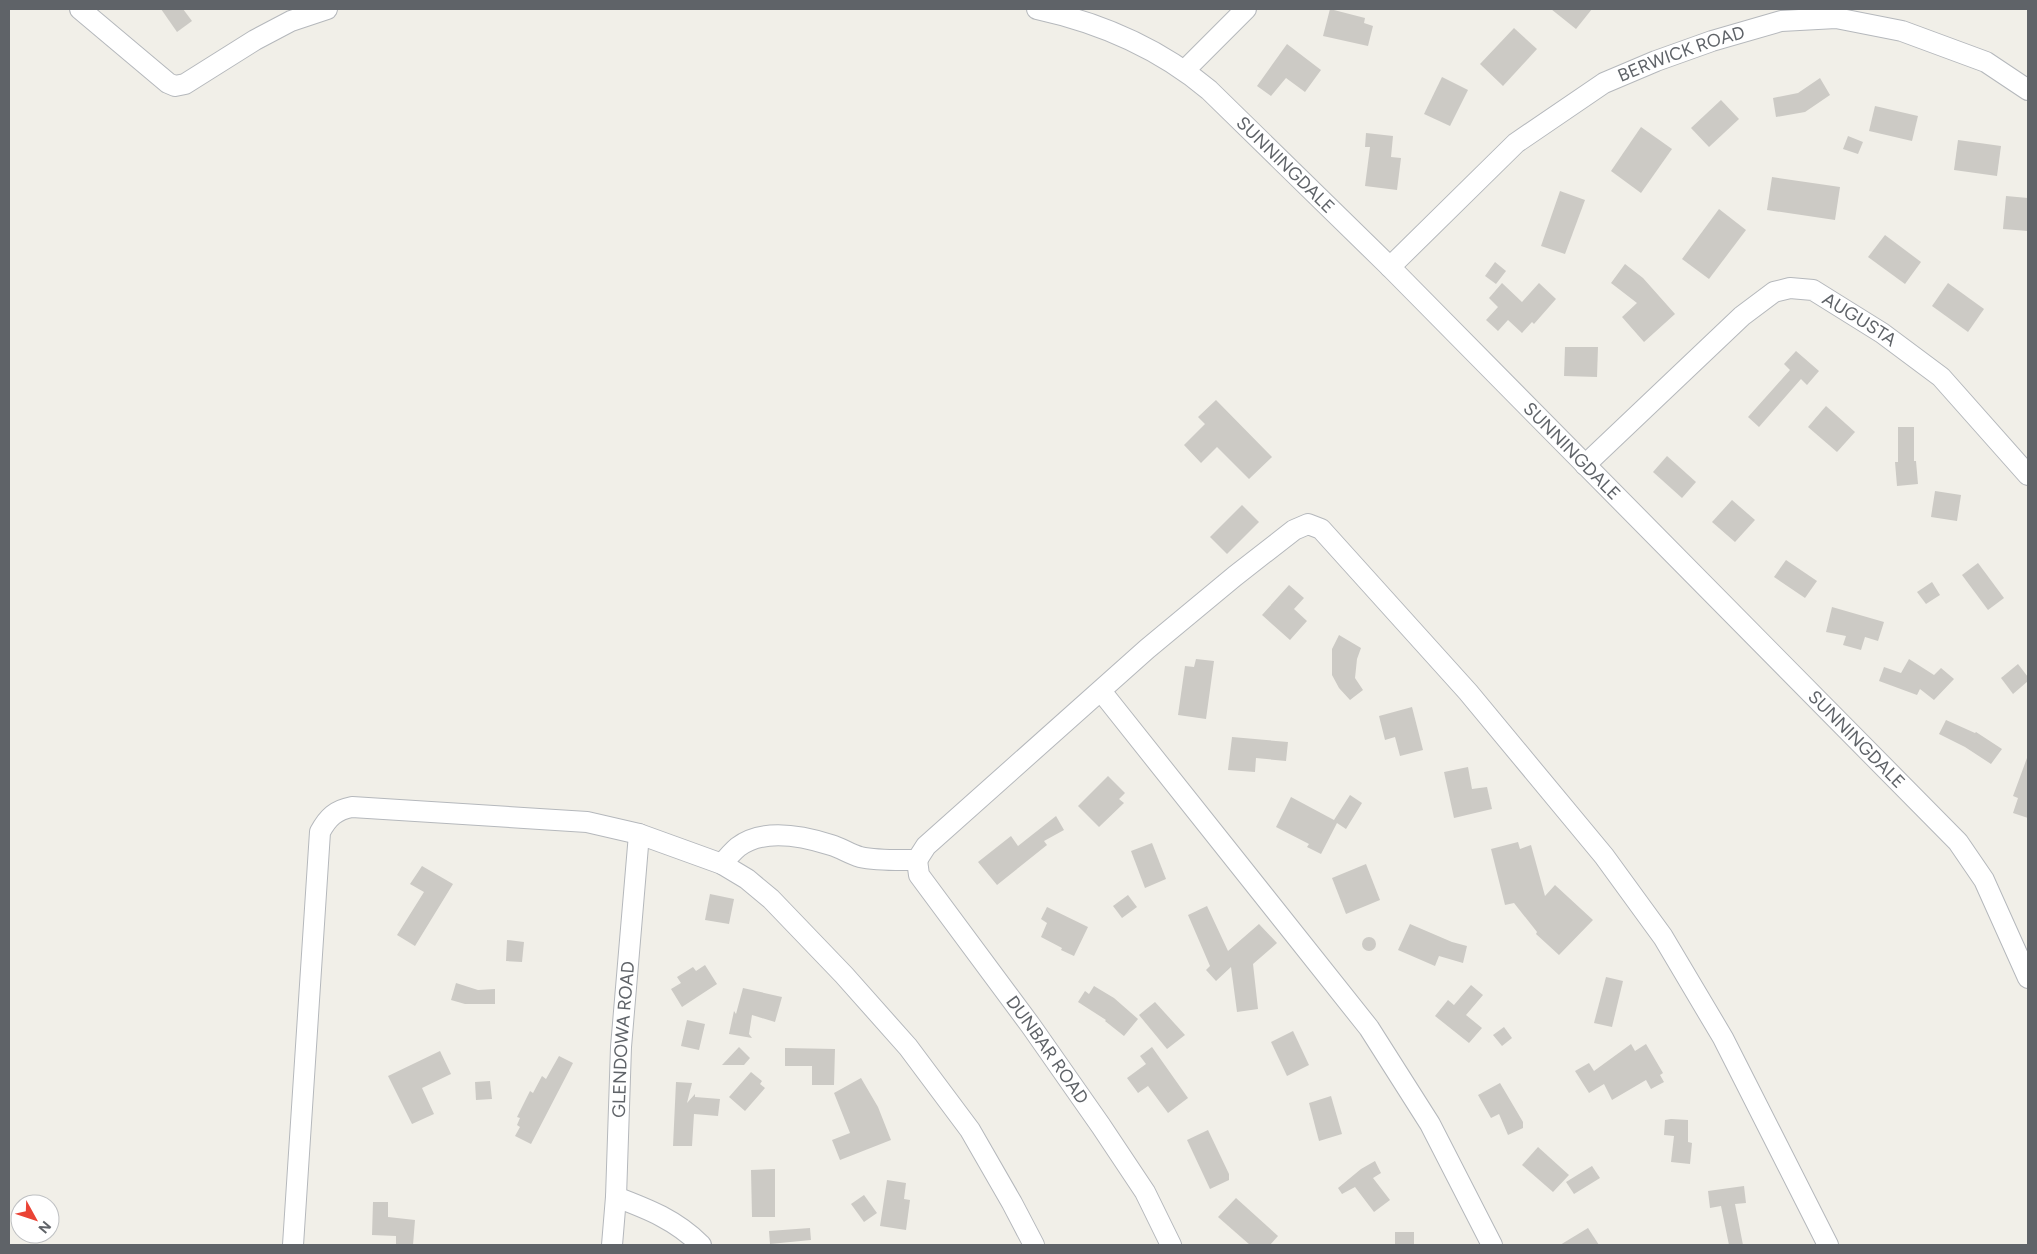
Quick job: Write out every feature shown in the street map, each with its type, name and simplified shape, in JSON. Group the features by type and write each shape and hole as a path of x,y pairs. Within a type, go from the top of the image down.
{"street":[{"path":"80,9 168,84 175,86 185,84 255,40 291,21 327,9"},
{"name":"SUNNINGDALE","path":"1037,9 1061,14 1111,31 1157,53 1185,70 1209,90 1390,267 1958,842 1984,880 2028,978"},
{"path":"1185,70 1246,9"},
{"name":"BERWICK ROAD","path":"1390,267 1516,143 1604,84 1656,61 1712,41 1781,21 1836,18 1902,31 1986,62 2028,90"},
{"name":"AUGUSTA","path":"1585,465 1742,316 1774,292 1790,288 1813,290 1882,333 1941,377 2028,474"},
{"path":"722,864 738,847 750,840 772,835 807,839 832,845 859,856 875,859 917,860 926,846 1206,600 1294,530 1308,524 1321,529 1468,692 1604,856 1663,937 1724,1038 1828,1245"},
{"path":"1101,691 1369,1028 1430,1124 1492,1245"},
{"path":"293,1245 320,832 332,814 341,809 352,807 587,822 639,834 722,864 747,879 771,899 844,975 908,1047 970,1130 1034,1245"},
{"name":"GLENDOWA ROAD","path":"612,1245 616,1197 621,1047 639,834"},
{"name":"DUNBAR ROAD","path":"917,860 919,875 1031,1026 1145,1192 1171,1245"},
{"path":"616,1197 652,1210 687,1231 700,1245"}],"building":[{"path":"161,9 183,9 192,21 177,32"},
{"path":"1330,9 1365,18 1364,23 1373,26 1368,46 1323,36"},
{"path":"1551,9 1592,9 1576,29"},
{"path":"1514,28 1537,49 1503,86 1480,64"},
{"path":"1287,44 1321,70 1305,92 1286,78 1271,96 1257,86"},
{"path":"1442,77 1468,90 1450,126 1424,114"},
{"path":"1820,78 1830,95 1805,112 1776,117 1773,98 1798,93"},
{"path":"1721,100 1739,119 1709,147 1691,128"},
{"path":"1875,106 1918,116 1912,141 1869,131"},
{"path":"1641,127 1672,149 1641,193 1611,171"},
{"path":"1366,133 1393,136 1391,157 1401,158 1397,190 1365,186 1370,147 1365,147"},
{"path":"1848,136 1863,142 1858,154 1843,149"},
{"path":"1958,140 2001,146 1997,176 1954,170"},
{"path":"1772,177 1840,187 1835,220 1767,210"},
{"path":"1560,191 1585,200 1565,254 1541,246"},
{"path":"2006,196 2028,198 2028,231 2003,229"},
{"path":"1719,209 1746,230 1709,279 1682,259"},
{"path":"1885,235 1921,262 1905,284 1868,257"},
{"path":"1495,262 1506,271 1496,284 1485,276"},
{"path":"1625,264 1643,278 1675,314 1644,342 1622,317 1637,303 1611,283"},
{"path":"1502,283 1522,302 1539,283 1556,299 1534,324 1532,322 1522,333 1508,320 1498,331 1486,320 1498,307 1489,298"},
{"path":"1948,283 1984,309 1968,332 1932,306"},
{"path":"1565,347 1598,347 1597,377 1564,376"},
{"path":"1796,351 1819,371 1807,385 1801,379 1759,427 1748,417 1790,370 1784,364"},
{"path":"1216,400 1272,457 1249,479 1217,447 1201,463 1184,445 1205,424 1198,417"},
{"path":"1826,406 1855,432 1837,452 1808,427"},
{"path":"1898,427 1914,427 1914,461 1916,461 1918,484 1897,486 1895,462 1898,462"},
{"path":"1667,456 1696,482 1682,498 1653,472"},
{"path":"1935,491 1961,495 1957,521 1931,517"},
{"path":"1732,500 1755,520 1735,542 1712,522"},
{"path":"1242,505 1259,522 1227,554 1210,537"},
{"path":"1786,560 1817,581 1805,598 1774,577"},
{"path":"1978,563 2004,598 1988,610 1962,575"},
{"path":"1932,582 1940,595 1926,604 1917,592"},
{"path":"1289,585 1304,598 1294,609 1307,621 1290,640 1262,615"},
{"path":"1832,607 1884,622 1878,641 1865,637 1861,650 1843,645 1846,636 1826,632"},
{"path":"1339,635 1361,648 1357,659 1355,678 1363,690 1350,700 1339,688 1332,675 1332,649"},
{"path":"1196,659 1214,661 1206,719 1178,715 1185,666 1194,667"},
{"path":"1909,659 1934,675 1941,668 1954,679 1934,700 1920,689 1917,695 1879,681 1884,667 1901,673"},
{"path":"2018,664 2028,677 2028,681 2013,694 2001,678"},
{"path":"1412,707 1423,750 1400,756 1395,737 1385,740 1379,716"},
{"path":"1946,720 1976,732 2002,749 1991,764 1965,747 1939,734"},
{"path":"1232,737 1288,742 1286,761 1256,758 1255,772 1228,770"},
{"path":"2027,758 2028,818 2013,813 2018,798 2013,796"},
{"path":"1468,767 1472,789 1487,787 1492,809 1454,818 1444,772"},
{"path":"1108,776 1125,793 1119,799 1124,803 1099,827 1078,806"},
{"path":"1350,795 1362,803 1346,829 1337,823 1321,854 1307,847 1309,844 1276,827 1291,797 1334,820"},
{"path":"1056,816 1064,830 1044,841 1047,845 997,885 978,862 1011,836 1018,846"},
{"path":"1518,842 1520,849 1531,845 1545,896 1555,885 1593,920 1559,955 1536,934 1537,932 1514,903 1505,905 1491,849"},
{"path":"1152,843 1166,879 1145,888 1131,851"},
{"path":"1366,864 1380,900 1346,914 1332,878"},
{"path":"422,866 453,884 415,946 397,935 424,892 410,884"},
{"path":"710,894 734,899 729,924 705,920"},
{"path":"1128,895 1137,907 1122,918 1113,906"},
{"path":"1207,906 1228,951 1259,924 1277,943 1253,964 1258,1009 1237,1012 1231,967 1216,981 1206,970 1210,966 1188,915"},
{"path":"1047,907 1088,927 1074,956 1041,937 1047,923 1041,919"},
{"path":"1410,924 1452,942 1467,946 1463,963 1439,956 1435,966 1398,950"},
{"path":"1366,937 1372,937 1376,944 1372,951 1366,951 1362,947 1362,941"},
{"path":"507,940 524,942 522,962 506,961"},
{"path":"705,965 717,984 682,1007 671,989 681,983 677,977 693,967 696,971"},
{"path":"1606,977 1623,981 1612,1027 1594,1023"},
{"path":"456,983 478,990 495,989 495,1004 465,1004 451,1000"},
{"path":"1471,985 1483,995 1466,1015 1482,1028 1469,1043 1435,1016 1448,1000 1454,1005"},
{"path":"1094,986 1114,998 1138,1019 1124,1036 1106,1020 1078,1002 1085,991 1089,994"},
{"path":"743,988 782,997 775,1022 752,1015 749,1034 752,1038 729,1034 734,1011 736,1014"},
{"path":"1155,1002 1185,1035 1167,1049 1139,1015"},
{"path":"687,1020 705,1024 699,1050 681,1046"},
{"path":"1504,1027 1512,1038 1502,1046 1493,1035"},
{"path":"1293,1031 1309,1065 1287,1076 1271,1042"},
{"path":"1631,1044 1635,1051 1646,1044 1663,1073 1660,1075 1664,1082 1651,1089 1646,1080 1612,1100 1604,1084 1589,1093 1575,1071 1589,1063 1594,1071"},
{"path":"739,1047 750,1058 744,1065 722,1065"},
{"path":"1152,1047 1188,1098 1168,1113 1148,1086 1138,1093 1127,1078 1146,1064 1140,1056"},
{"path":"785,1048 835,1049 834,1085 812,1085 812,1066 785,1066"},
{"path":"440,1051 451,1074 422,1088 434,1114 412,1124 388,1076"},
{"path":"559,1056 573,1063 531,1144 515,1136 520,1127 517,1125 520,1118 517,1117 530,1091 533,1093 542,1076 546,1079"},
{"path":"751,1072 762,1081 760,1084 765,1088 745,1111 729,1097"},
{"path":"861,1078 878,1107 891,1140 840,1160 832,1140 850,1133 834,1093"},
{"path":"490,1081 492,1099 476,1100 475,1082"},
{"path":"676,1082 692,1083 687,1103 695,1094 695,1097 720,1099 718,1116 694,1114 692,1146 673,1146"},
{"path":"1500,1083 1523,1122 1523,1128 1508,1135 1499,1114 1491,1118 1478,1095"},
{"path":"1331,1096 1342,1134 1319,1141 1309,1103"},
{"path":"1665,1120 1688,1120 1688,1142 1692,1143 1690,1164 1671,1162 1674,1136 1664,1135"},
{"path":"1208,1130 1229,1174 1229,1180 1210,1189 1187,1140"},
{"path":"1538,1147 1569,1175 1553,1192 1522,1165"},
{"path":"1375,1161 1381,1173 1373,1178 1390,1200 1374,1212 1355,1187 1342,1194 1338,1188 1361,1169"},
{"path":"1592,1166 1600,1178 1574,1194 1566,1182"},
{"path":"775,1169 775,1217 752,1217 751,1170"},
{"path":"887,1180 906,1183 904,1199 910,1200 906,1230 880,1226"},
{"path":"1744,1186 1746,1203 1735,1204 1743,1245 1729,1245 1721,1206 1710,1208 1708,1191"},
{"path":"864,1195 877,1213 864,1222 851,1204"},
{"path":"1236,1198 1278,1236 1270,1245 1250,1245 1218,1217"},
{"path":"373,1202 388,1202 388,1217 415,1220 413,1245 396,1245 396,1236 372,1235"},
{"path":"810,1228 811,1240 770,1244 769,1231"},
{"path":"1588,1228 1599,1245 1560,1245"},
{"path":"1395,1232 1414,1232 1414,1245 1395,1245"}]}
